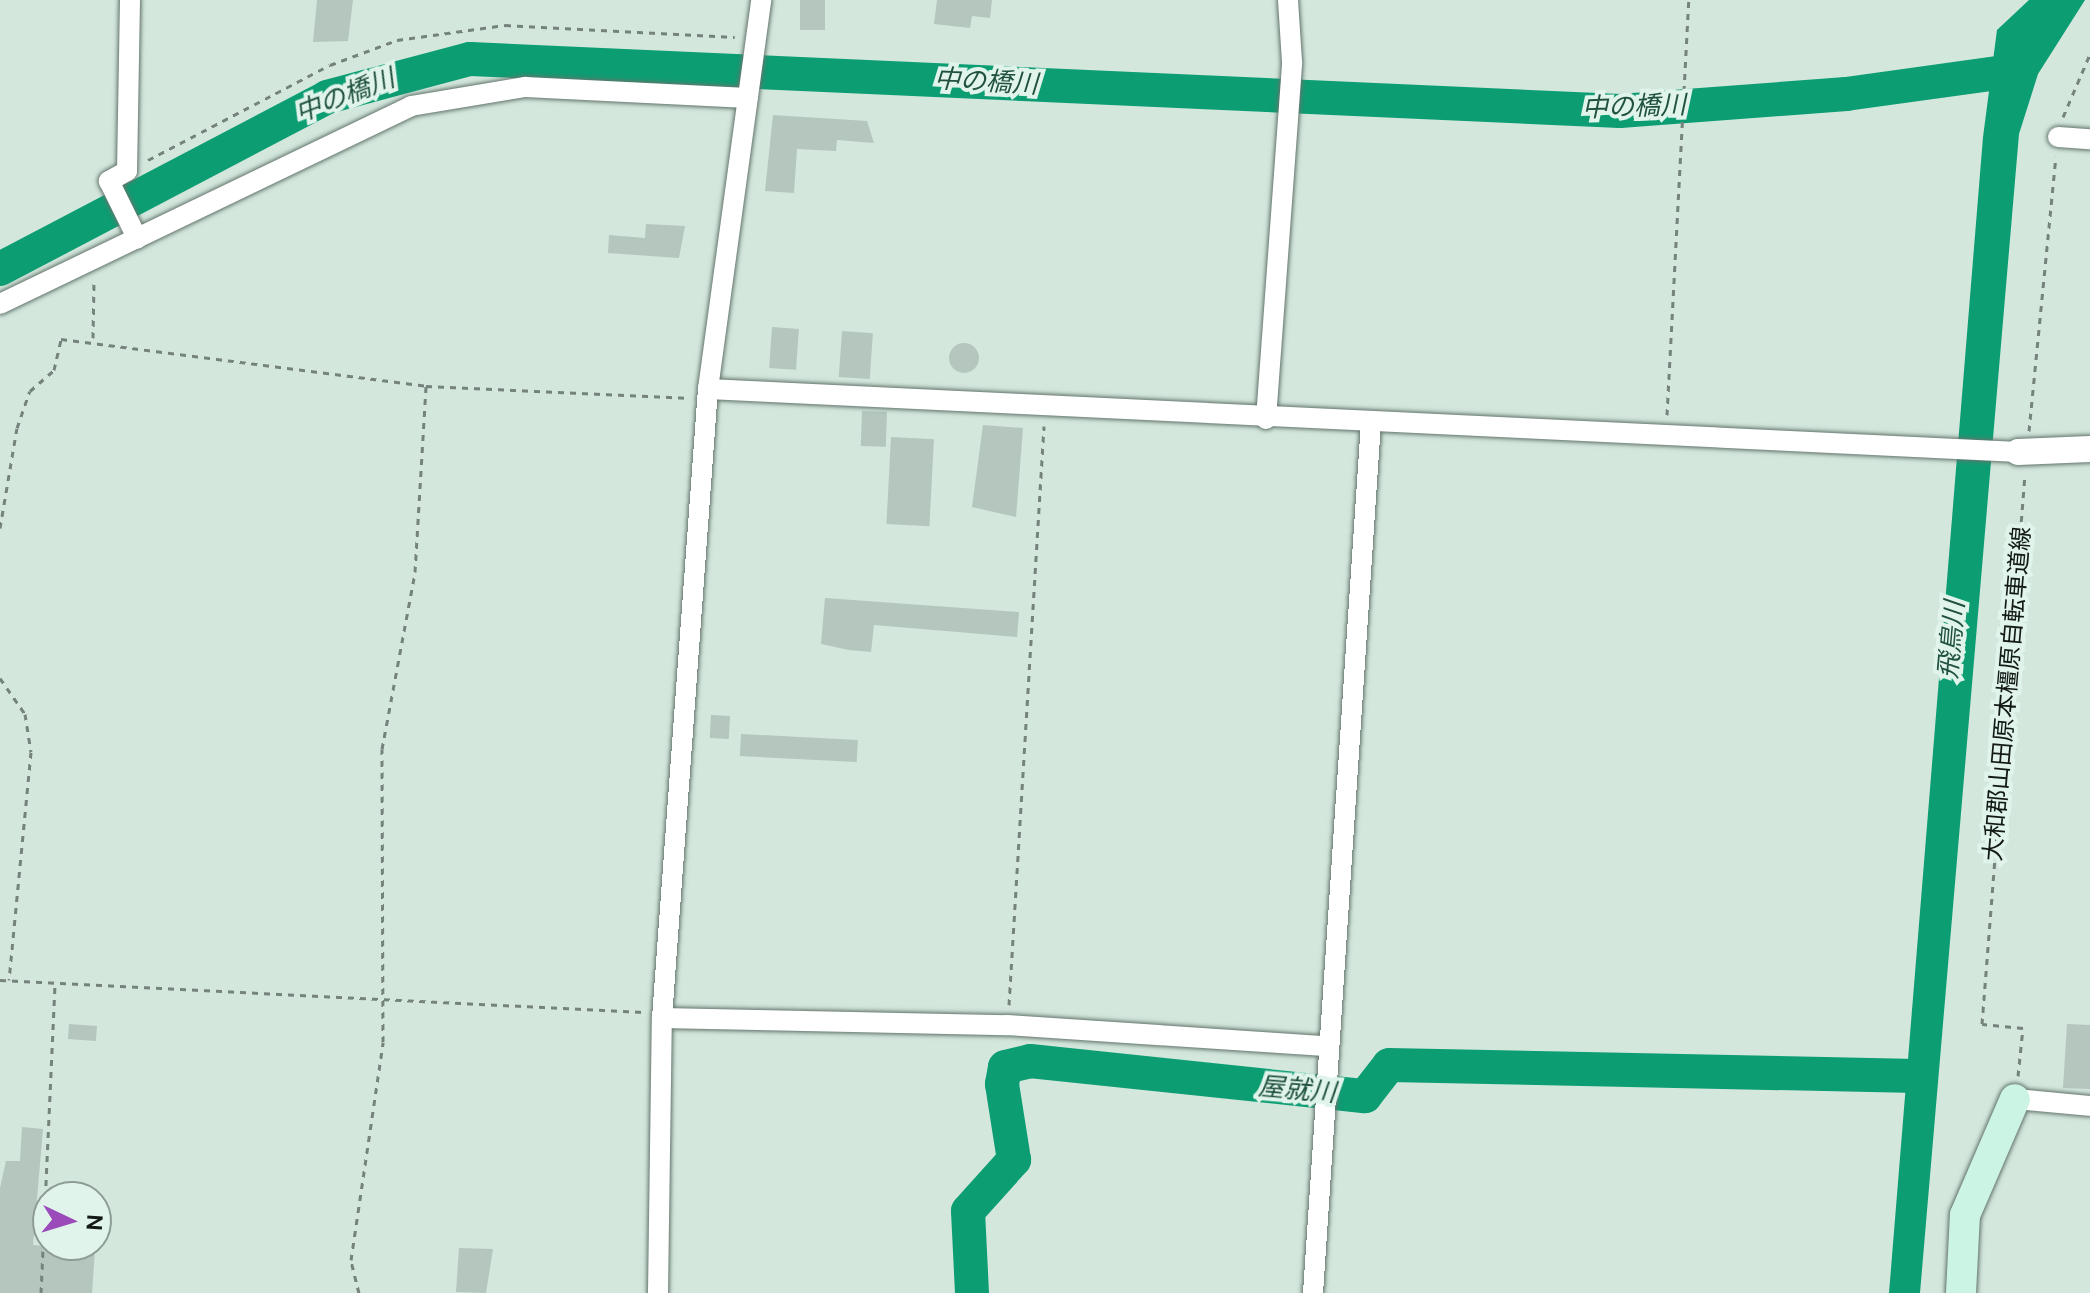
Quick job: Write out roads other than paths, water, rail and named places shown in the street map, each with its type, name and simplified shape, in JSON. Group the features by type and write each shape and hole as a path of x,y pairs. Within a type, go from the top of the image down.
{"main road":[{"path":"1961,1293 1965,1215 2015,1099"}],"street":[{"path":"130,0 127,171 111,186 136,236"},
{"path":"658,1293 662,1016 707,394 761,0"},
{"path":"1266,419 1292,62 1288,0"},
{"path":"0,304 411,106 470,92 605,87 748,98"},
{"path":"2058,137 2090,139"},
{"path":"707,394 1045,403 1266,419 1371,421 2022,453 2090,449"},
{"path":"1313,1293 1327,1104 1325,1046 1371,421"},
{"path":"662,1016 1007,1025 1325,1046"},
{"path":"2015,1099 2090,1106"}],"water":[{"name":"飛鳥川","path":"2029,0 2085,0 2038,74 2019,134 1920,1293 1889,1293 1983,137 1997,30"}],"waterway":[{"name":"中の橋川","path":"0,269 327,97 470,59 1620,111 1846,94 2018,70"},
{"name":"屋就川","path":"972,1293 968,1211 1014,1160 1002,1084 1005,1067 1030,1061 1365,1096 1389,1065 1917,1076"}]}
